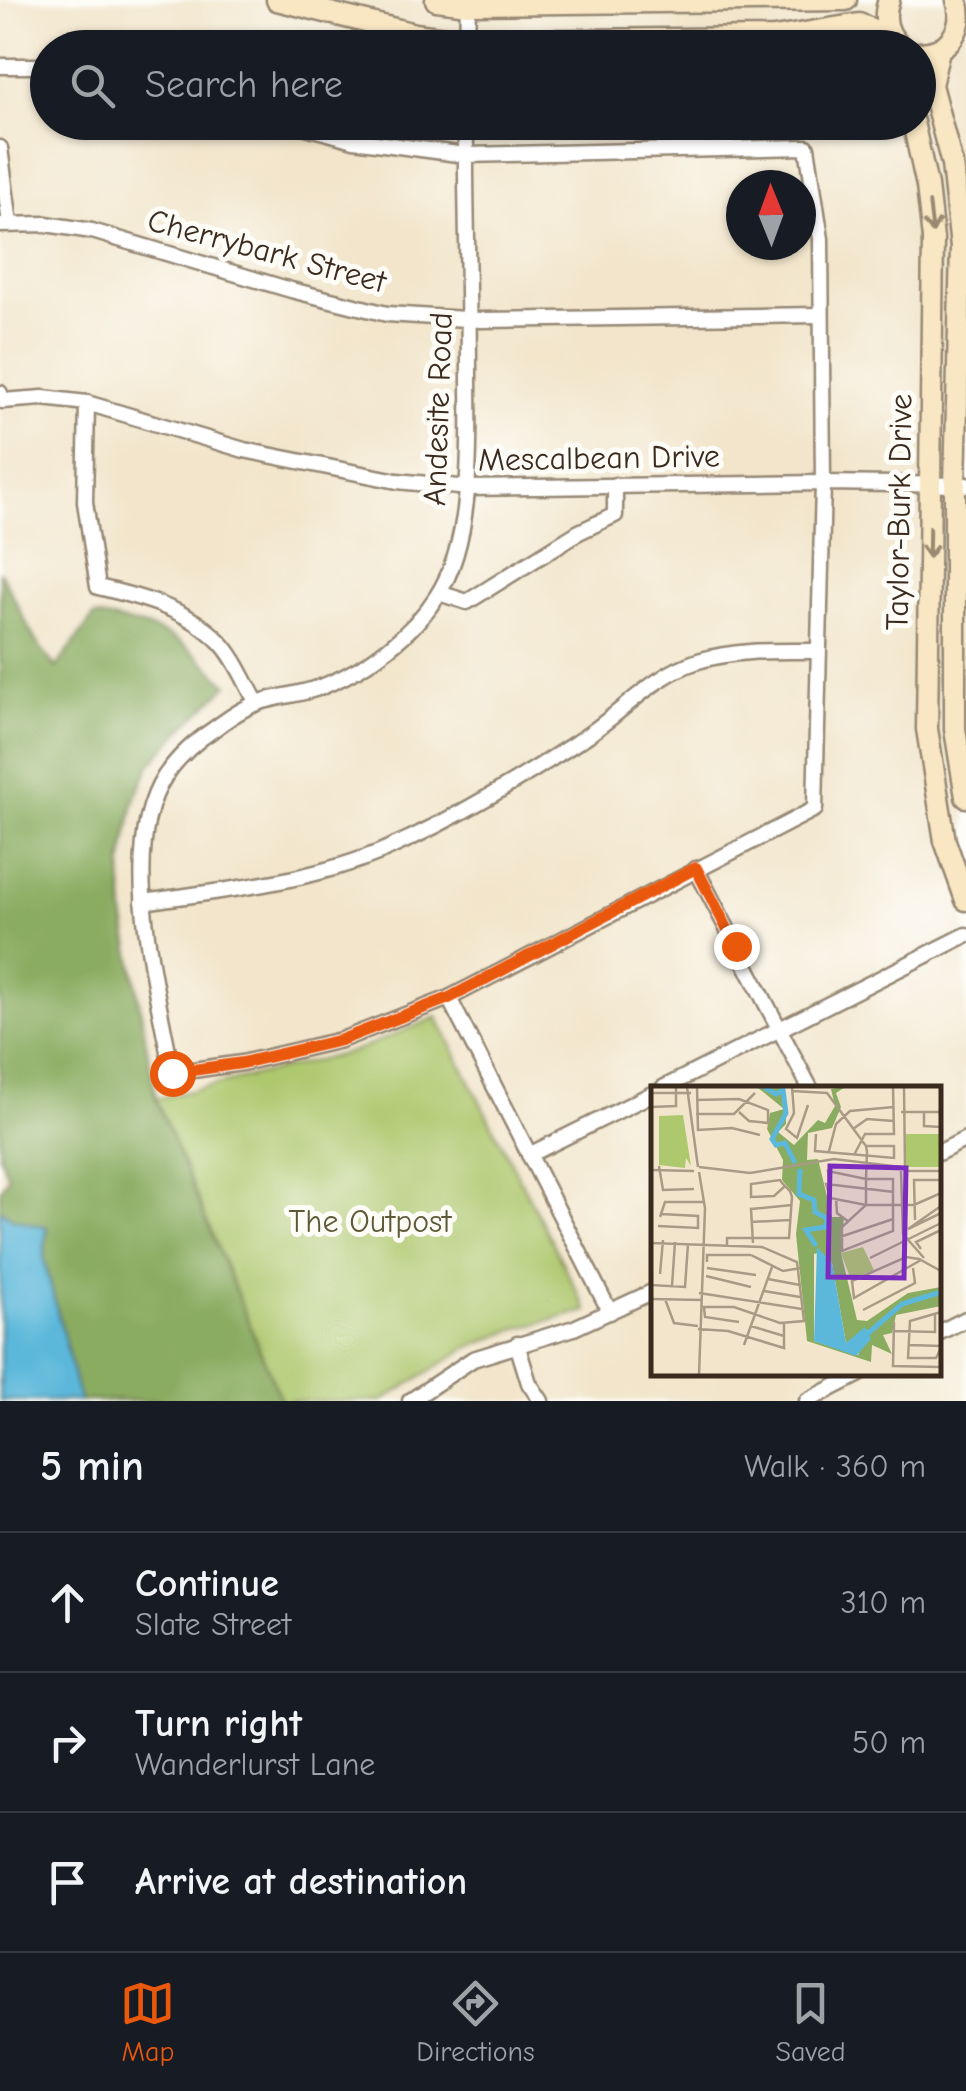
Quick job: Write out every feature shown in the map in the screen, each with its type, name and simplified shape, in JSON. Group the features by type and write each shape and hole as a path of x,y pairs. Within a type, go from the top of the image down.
{"street":[{"path":"277,0 399,30"},
{"path":"436,0 846,0"},
{"path":"889,0 885,17 892,30"},
{"path":"958,0 966,3"},
{"name":"Taylor-Burk Drive","path":"943,48 960,24 958,0"},
{"path":"467,30 468,2"},
{"path":"823,30 859,24 870,30"},
{"path":"0,66 30,66"},
{"name":"Taylor-Burk Drive","path":"936,105 952,164 961,248 955,729 966,798"},
{"path":"354,140 466,154 807,147 820,225 822,314 823,483 815,809 449,998 610,1312"},
{"name":"Andesite Road","path":"449,998 341,1040 242,1063 172,1073 143,902 143,849 149,818 166,775 195,742 257,703 326,686 378,656 439,594 456,549 470,488 466,140"},
{"name":"Taylor-Burk Drive","path":"916,140 933,239 927,729 945,840 966,900"},
{"path":"0,148 5,225"},
{"name":"Cherrybark Street","path":"5,225 46,224 92,231 387,314 469,319 822,314"},
{"name":"Mescalbean Drive","path":"1,397 87,403 244,450 396,481 470,488 960,485"},
{"path":"87,403 85,502 98,587 138,596 178,612 221,642 257,703"},
{"path":"439,594 467,602 579,532 615,515 615,485"},
{"path":"143,902 282,882 384,850 488,798 590,734 647,686 697,662 755,650 818,651"},
{"path":"696,868 809,1086"},
{"path":"667,1086 966,935"},
{"path":"530,1155 651,1094"},
{"path":"941,1152 966,1139"},
{"path":"410,1401 473,1359 574,1328 651,1292"},
{"path":"941,1332 966,1319"},
{"path":"517,1344 529,1383 541,1401"},
{"path":"807,1401 856,1376"}],"green space":[{"path":"0,571 35,640 56,668 94,616 168,636 195,654 228,685 150,765 134,802 122,865 124,914 156,1099 281,1401 80,1401 44,1259 47,1228 14,1219 0,1210 0,1190 8,1177 0,1156"},
{"name":"The Outpost","path":"437,1017 587,1311 515,1329 465,1349 382,1401 281,1401 156,1099 352,1052"}],"water":[{"path":"0,1210 14,1219 47,1228 44,1259 80,1401 0,1401"}],"route":[{"path":"172,1073 242,1063 341,1040 449,998 696,868 736,946"}]}
